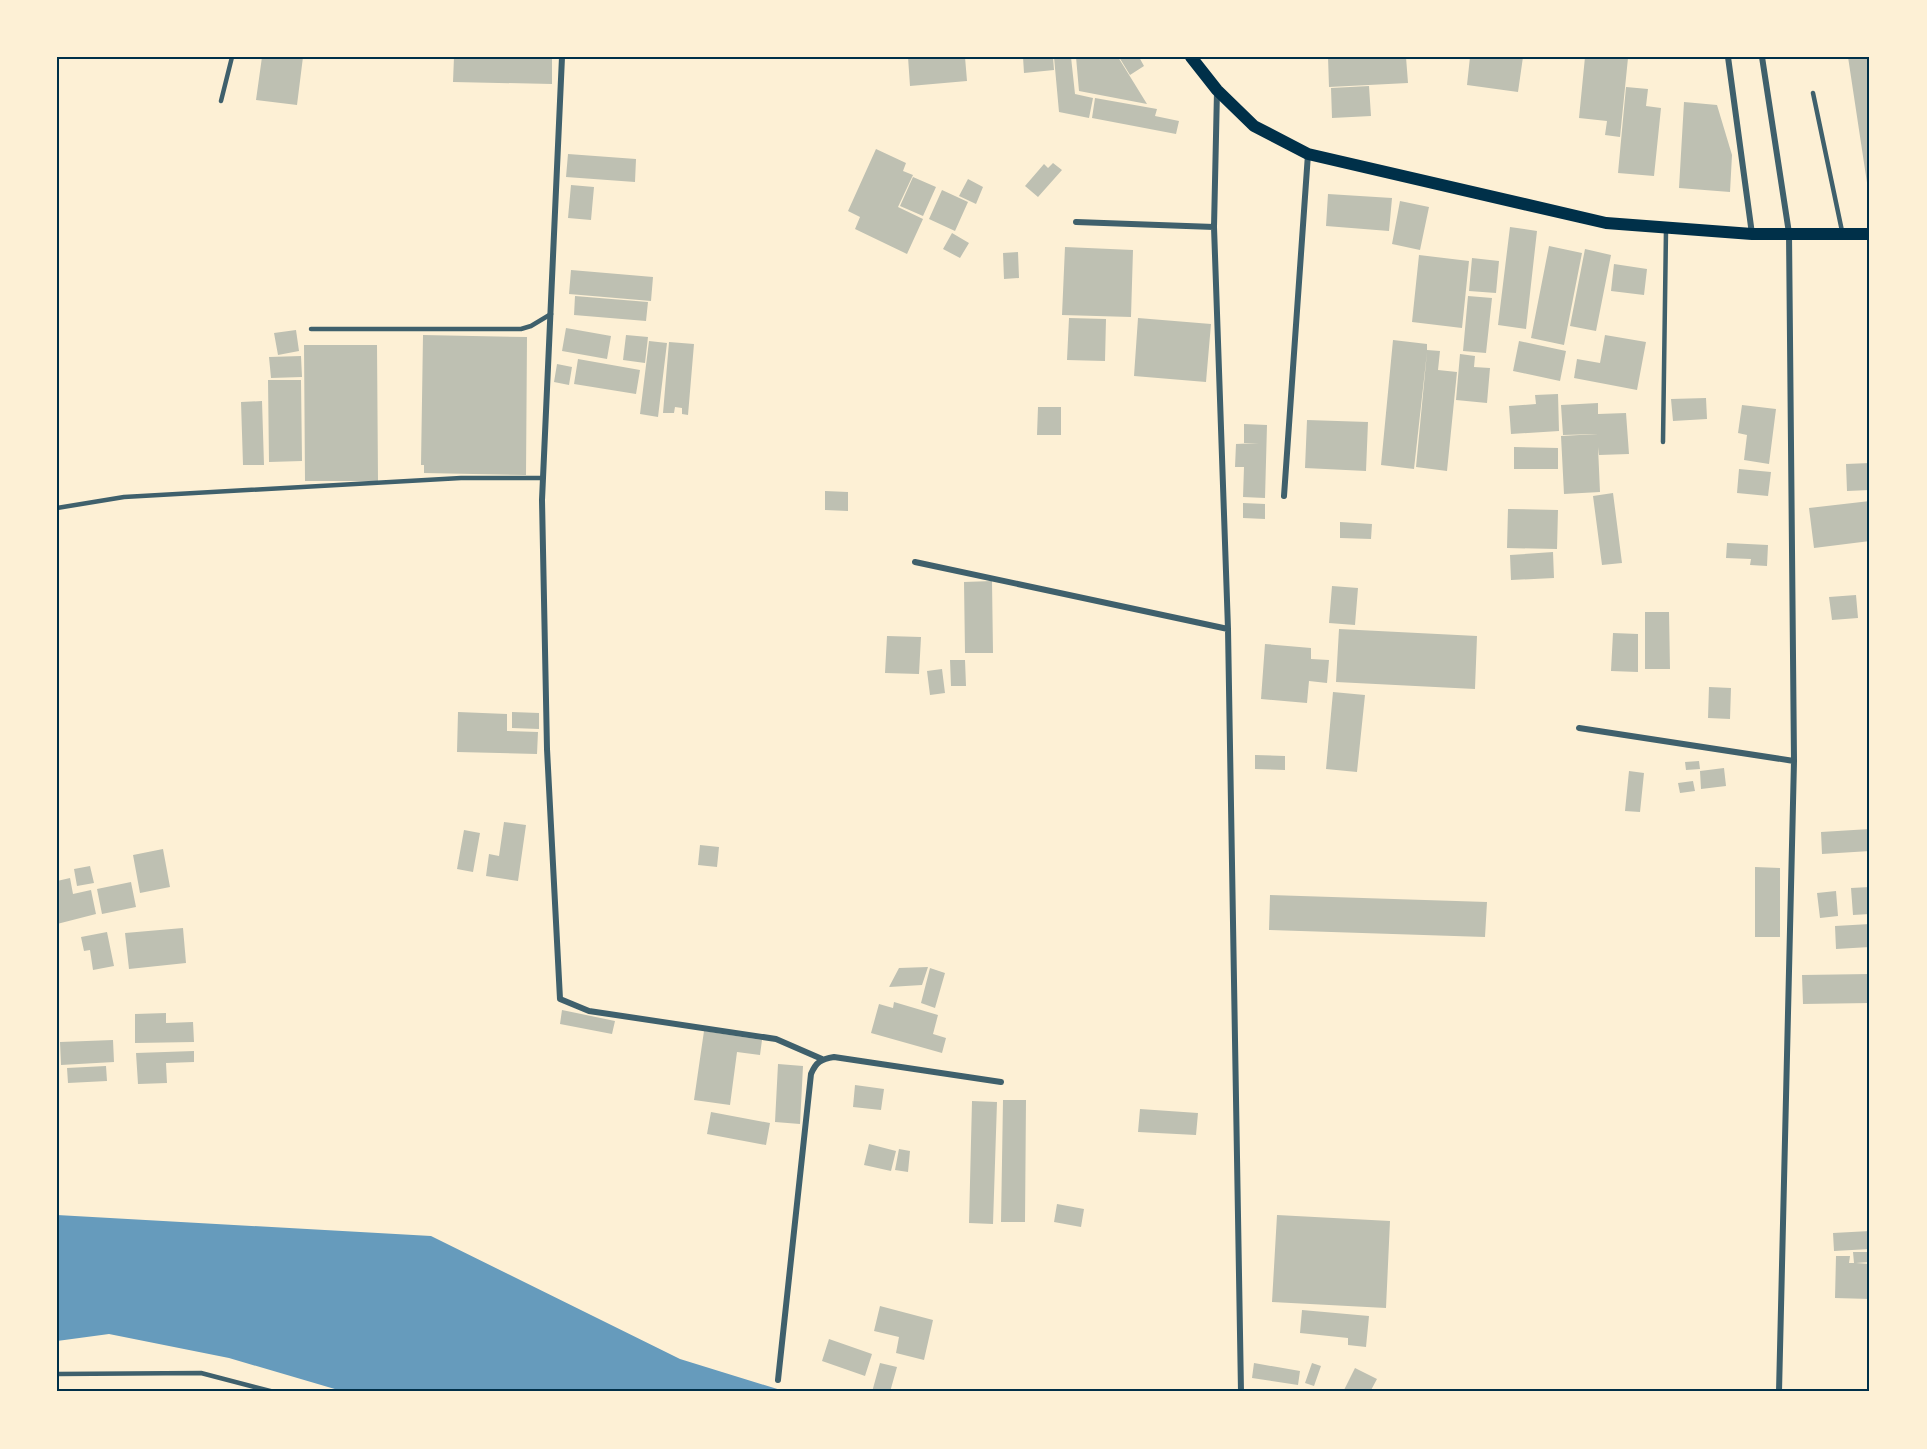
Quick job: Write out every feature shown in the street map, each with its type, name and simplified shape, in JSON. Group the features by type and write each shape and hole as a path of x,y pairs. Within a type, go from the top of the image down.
{"main road":[{"path":"1191,57 1217,90 1254,126 1308,154 1606,223 1752,234 1870,234"}],"street":[{"path":"562,57 543,478 548,749 560,999 589,1011 776,1039 822,1059 834,1058 1001,1082"},
{"path":"1728,57 1752,234"},
{"path":"1761,57 1789,233 1794,761 1779,1392"},
{"path":"1217,90 1214,227 1228,629 1241,1392"},
{"path":"1284,496 1308,154"},
{"path":"1076,222 1214,227"},
{"path":"915,562 1228,629"},
{"path":"1579,728 1794,761"},
{"path":"778,1380 811,1074 815,1065 822,1059"}],"lane":[{"path":"221,101 232,57"},
{"path":"1813,93 1842,234"},
{"path":"1663,442 1666,227"},
{"path":"311,329 521,329 531,326 550,314"},
{"path":"57,508 135,496 461,478 543,478"},
{"path":"57,1374 201,1373 274,1392"}],"water":[{"path":"57,1215 431,1236 680,1359 787,1392 345,1392 229,1358 109,1334 57,1341"}],"building":[{"path":"262,57 303,57 297,105 256,100"},
{"path":"454,57 552,58 552,84 453,82"},
{"path":"908,57 965,57 967,81 910,86"},
{"path":"1023,57 1053,57 1054,70 1024,73"},
{"path":"1054,57 1071,57 1075,94 1093,98 1089,118 1059,112"},
{"path":"1076,57 1118,57 1147,104 1079,91"},
{"path":"1119,57 1139,57 1144,66 1130,75"},
{"path":"1328,57 1406,57 1408,83 1329,87"},
{"path":"1470,57 1523,57 1518,92 1467,85"},
{"path":"1585,57 1628,58 1620,137 1605,135 1607,121 1579,118"},
{"path":"1848,57 1870,57 1870,196 1869,196"},
{"path":"1369,86 1371,116 1332,118 1331,88"},
{"path":"1626,87 1648,89 1646,106 1661,108 1654,176 1618,173"},
{"path":"1095,98 1157,109 1155,116 1179,121 1176,134 1092,118"},
{"path":"1684,102 1717,105 1732,155 1730,192 1679,188"},
{"path":"876,149 906,163 903,171 913,175 898,207 923,219 907,254 855,229 860,217 848,211"},
{"path":"568,154 636,159 635,182 566,177"},
{"path":"1053,163 1062,170 1038,197 1025,186 1044,164 1048,168"},
{"path":"913,177 936,187 923,216 900,206"},
{"path":"968,179 983,187 976,204 959,196"},
{"path":"571,185 594,187 591,220 568,218"},
{"path":"942,190 968,202 955,231 929,219"},
{"path":"1328,194 1392,198 1389,231 1326,226"},
{"path":"1400,201 1429,207 1420,250 1392,244"},
{"path":"1510,227 1537,231 1526,329 1498,325"},
{"path":"952,233 969,243 960,258 943,249"},
{"path":"1549,246 1582,253 1564,345 1531,338"},
{"path":"1065,247 1133,250 1131,317 1062,315"},
{"path":"1585,249 1611,255 1596,331 1570,326"},
{"path":"1018,252 1019,278 1004,279 1003,253"},
{"path":"1419,255 1469,261 1462,328 1412,322"},
{"path":"1472,258 1499,261 1496,293 1469,291"},
{"path":"1614,264 1647,269 1644,295 1611,291"},
{"path":"571,270 653,277 651,301 569,294"},
{"path":"575,296 648,302 646,321 574,315"},
{"path":"1468,296 1492,298 1486,353 1463,351"},
{"path":"1069,318 1106,319 1105,361 1067,360"},
{"path":"1138,318 1211,324 1206,382 1134,376"},
{"path":"566,328 611,336 607,359 562,351"},
{"path":"296,330 299,351 278,355 274,333"},
{"path":"423,335 527,337 526,475 424,473 424,465 421,465"},
{"path":"626,335 648,337 645,363 623,360"},
{"path":"1605,335 1646,342 1637,390 1574,378 1577,359 1600,363"},
{"path":"1393,340 1427,344 1427,350 1440,351 1438,370 1457,372 1447,471 1416,467 1427,352 1414,469 1381,465"},
{"path":"649,341 667,343 658,417 640,414"},
{"path":"1519,341 1566,351 1560,381 1513,371"},
{"path":"669,342 694,344 688,415 682,414 682,408 675,407 674,413 663,413"},
{"path":"304,345 377,345 378,481 305,481"},
{"path":"1460,354 1475,356 1474,367 1490,368 1487,403 1456,400"},
{"path":"301,356 302,377 271,378 269,357"},
{"path":"578,359 640,370 636,394 574,384"},
{"path":"557,364 572,367 569,385 554,382"},
{"path":"268,380 301,380 302,461 269,462"},
{"path":"1558,394 1559,431 1511,434 1509,406 1536,404 1535,395"},
{"path":"1706,398 1707,419 1673,421 1671,399"},
{"path":"262,401 264,465 243,465 241,402"},
{"path":"1598,403 1598,414 1626,413 1629,454 1599,455 1598,447 1600,492 1564,494 1561,436 1598,434 1563,435 1561,405"},
{"path":"1742,405 1776,409 1769,464 1744,460 1747,435 1738,433"},
{"path":"1038,407 1061,407 1061,435 1037,435"},
{"path":"1307,420 1368,422 1366,471 1305,468"},
{"path":"1244,424 1267,425 1265,498 1243,497 1244,467 1235,467 1236,444 1259,443 1244,443"},
{"path":"1514,447 1558,448 1558,469 1514,469"},
{"path":"1870,463 1870,490 1847,491 1846,464"},
{"path":"1739,469 1771,472 1768,496 1737,493"},
{"path":"825,491 848,492 848,511 825,510"},
{"path":"1613,493 1622,563 1602,565 1593,496"},
{"path":"1870,501 1870,541 1814,548 1809,508"},
{"path":"1243,503 1265,504 1265,519 1243,518"},
{"path":"1508,509 1558,510 1557,549 1507,548"},
{"path":"1340,522 1372,524 1371,539 1340,538"},
{"path":"1727,543 1768,545 1767,566 1750,565 1751,559 1726,558"},
{"path":"1553,552 1554,578 1511,580 1510,555"},
{"path":"992,581 993,653 965,653 964,582"},
{"path":"1332,586 1358,588 1355,625 1329,623"},
{"path":"1856,595 1858,618 1832,620 1829,597"},
{"path":"1645,612 1669,612 1670,669 1645,669"},
{"path":"1339,629 1477,636 1475,689 1336,682"},
{"path":"1613,633 1638,634 1638,672 1611,671"},
{"path":"887,636 921,637 919,674 885,673"},
{"path":"1265,644 1311,648 1311,659 1329,660 1327,683 1309,681 1307,703 1261,699"},
{"path":"950,660 965,660 966,686 951,686"},
{"path":"942,669 945,693 930,695 927,671"},
{"path":"1709,687 1731,688 1730,719 1708,718"},
{"path":"1333,692 1365,695 1357,772 1326,769"},
{"path":"458,712 507,714 507,731 538,732 537,754 457,752"},
{"path":"512,712 539,713 539,729 512,728"},
{"path":"1255,755 1285,756 1285,770 1255,769"},
{"path":"1699,761 1700,769 1686,770 1685,762"},
{"path":"1724,768 1726,786 1701,789 1700,771"},
{"path":"1629,771 1644,773 1640,812 1625,811"},
{"path":"1693,781 1695,791 1680,793 1678,783"},
{"path":"504,822 526,825 518,881 486,876 489,854 499,856"},
{"path":"1870,829 1870,851 1822,854 1821,832"},
{"path":"464,830 480,833 473,872 457,869"},
{"path":"700,845 719,847 717,867 698,865"},
{"path":"163,849 170,887 140,893 133,855"},
{"path":"90,866 94,883 77,886 74,869"},
{"path":"1755,867 1780,868 1780,937 1755,937"},
{"path":"70,878 73,894 91,890 96,914 57,924 57,881"},
{"path":"131,882 136,907 102,914 97,889"},
{"path":"1870,887 1870,914 1853,915 1851,888"},
{"path":"1836,891 1838,916 1820,918 1817,893"},
{"path":"1270,895 1487,902 1485,937 1269,930"},
{"path":"1870,924 1870,947 1836,949 1835,926"},
{"path":"183,928 186,963 129,969 125,933"},
{"path":"107,932 114,966 93,970 90,950 84,951 81,937"},
{"path":"928,967 922,985 889,987 899,968"},
{"path":"930,968 945,973 935,1008 921,1003"},
{"path":"1870,974 1870,1003 1803,1004 1802,975"},
{"path":"894,1002 938,1015 933,1034 946,1038 942,1053 871,1033 879,1004 893,1008"},
{"path":"562,1010 615,1021 612,1034 560,1024"},
{"path":"166,1013 166,1023 193,1022 194,1042 135,1043 135,1014"},
{"path":"704,1031 762,1040 760,1055 737,1052 730,1105 694,1100"},
{"path":"113,1040 114,1062 61,1065 60,1042"},
{"path":"194,1051 194,1062 166,1063 167,1083 138,1084 136,1053"},
{"path":"778,1064 803,1066 800,1124 775,1122"},
{"path":"106,1066 107,1081 68,1083 67,1068"},
{"path":"855,1085 884,1089 881,1110 853,1107"},
{"path":"1003,1100 1026,1100 1025,1222 1001,1222"},
{"path":"972,1101 997,1102 993,1224 969,1223"},
{"path":"1140,1109 1198,1113 1196,1135 1138,1132"},
{"path":"711,1112 770,1123 766,1145 707,1134"},
{"path":"869,1144 896,1151 891,1171 864,1165"},
{"path":"899,1149 910,1151 908,1172 895,1170"},
{"path":"1057,1204 1084,1209 1081,1227 1054,1222"},
{"path":"1277,1215 1390,1221 1386,1308 1272,1302"},
{"path":"1870,1231 1870,1249 1834,1251 1833,1233"},
{"path":"1853,1252 1870,1252 1870,1262 1856,1263 1870,1264 1870,1299 1835,1298 1836,1256 1850,1256 1849,1263 1854,1263"},
{"path":"880,1306 933,1320 924,1360 896,1353 899,1337 874,1331"},
{"path":"1302,1310 1369,1316 1366,1347 1348,1345 1348,1338 1300,1333"},
{"path":"829,1339 872,1354 865,1376 822,1361"},
{"path":"880,1363 897,1367 890,1392 872,1392"},
{"path":"1254,1363 1300,1371 1298,1385 1252,1378"},
{"path":"1312,1363 1321,1366 1314,1386 1305,1383"},
{"path":"1355,1368 1377,1379 1370,1392 1343,1392"}]}
